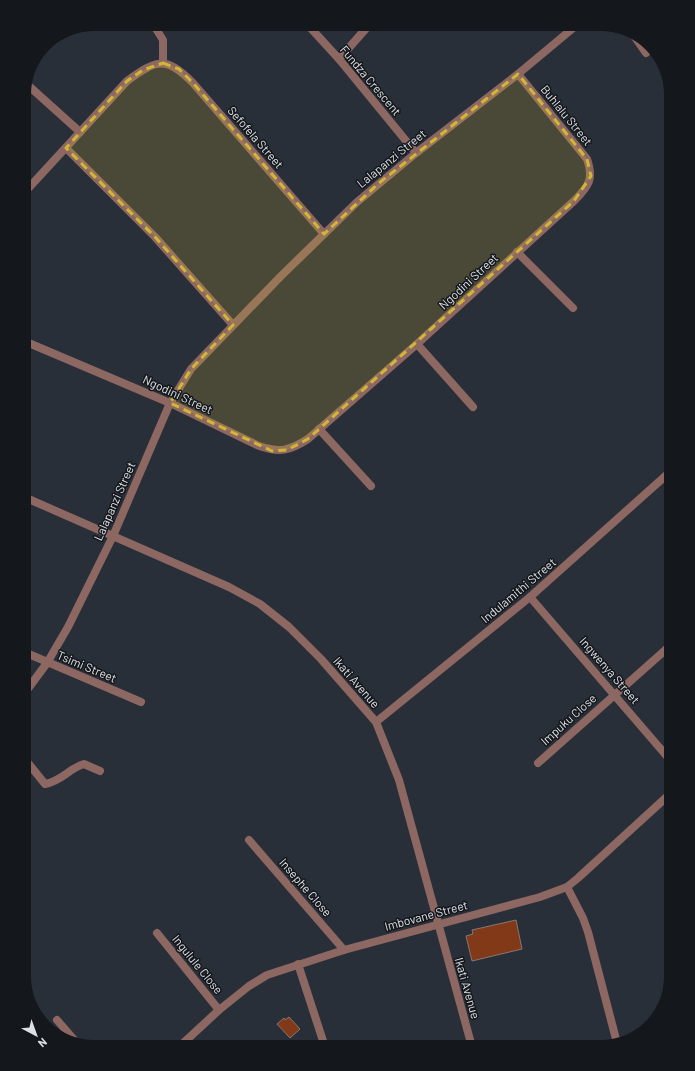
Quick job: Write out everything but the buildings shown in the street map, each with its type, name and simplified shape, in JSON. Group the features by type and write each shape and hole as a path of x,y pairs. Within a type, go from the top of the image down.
{"street":[{"path":"31,186 127,81 143,70 163,63 163,40 157,31"},
{"name":"Fundza Crescent","path":"313,31 339,59 416,153"},
{"path":"339,59 364,31"},
{"name":"Lalapanzi Street","path":"31,685 47,663 68,627 113,536 170,403 191,369 233,324 378,183 518,74 570,31"},
{"path":"642,47 646,53"},
{"name":"Sefofela Street","path":"163,63 179,69 193,83 324,234"},
{"name":"Buhlalu Street","path":"518,74 581,149 587,159 591,176"},
{"path":"31,88 80,132"},
{"path":"66,148 155,237 233,324"},
{"name":"Ngodini Street","path":"31,344 170,403 259,446 272,451 287,450 298,445 319,429 417,344 582,192 591,176"},
{"path":"518,252 573,308"},
{"path":"417,344 473,407"},
{"path":"319,429 371,486"},
{"name":"Indulamithi Street","path":"376,722 530,597 664,477"},
{"name":"Ikati Avenue","path":"31,500 230,587 260,604 289,627 321,659 376,722 399,780 437,924 470,1040"},
{"name":"Ingwenya Street","path":"530,597 664,753"},
{"name":"Impuku Close","path":"538,763 664,651"},
{"name":"Tsimi Street","path":"31,655 141,702"},
{"path":"31,767 45,784 55,782 74,767 84,764 100,771"},
{"name":"Imbovane Street","path":"187,1040 219,1010 249,986 268,975 344,950 540,897 567,887 664,799"},
{"name":"Insephe Close","path":"249,840 344,950"},
{"path":"567,887 583,918 588,932 616,1038"},
{"name":"Ingulule Close","path":"157,933 219,1010"},
{"path":"298,964 323,1040"},
{"path":"57,1020 70,1035"}],"highlighted area":[{"path":"163,63 179,69 193,83 324,234 379,183 518,74 587,159 591,176 574,201 308,439 287,450 272,451 170,403 191,369 233,325 155,237 66,148 127,81 143,70"}]}
